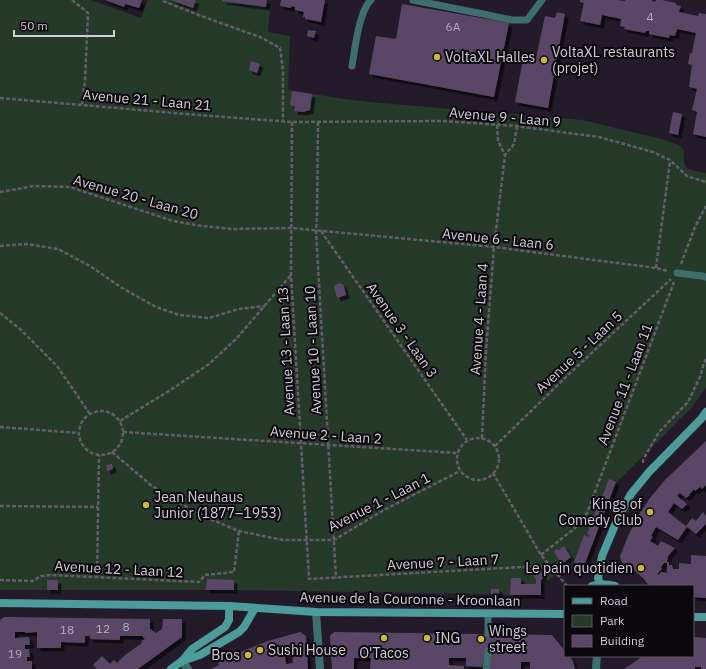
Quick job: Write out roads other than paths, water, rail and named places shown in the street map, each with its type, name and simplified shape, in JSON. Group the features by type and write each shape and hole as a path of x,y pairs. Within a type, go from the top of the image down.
{"street":[{"path":"611,585 596,585 602,556 618,518 631,494 649,472 706,412"},
{"name":"Avenue de la Couronne - Kroonlaan","path":"0,602 229,606 316,612 564,614"},
{"path":"171,669 182,661 192,649 225,627 229,620 229,606"},
{"path":"182,661 200,655 239,632 244,627 255,608"},
{"path":"316,612 320,669"},
{"path":"694,617 706,617"},
{"path":"596,669 597,657"},
{"path":"182,661 188,669"}],"lane":[{"path":"352,66 362,17 366,4 371,0"},
{"path":"413,0 512,20 527,20 542,0"},
{"path":"677,273 706,277"},
{"path":"488,614 488,634"},
{"path":"486,669 488,651"}],"place":[{"name":"VoltaXL Halles","path":"437,57"},
{"name":"VoltaXL restaurants (projet)","path":"544,60"},
{"name":"Jean Neuhaus Junior (1877–1953)","path":"146,505"},
{"name":"Kings of Comedy Club","path":"650,512"},
{"name":"Le pain quotidien","path":"641,568"},
{"name":"O'Tacos","path":"384,638"},
{"name":"ING","path":"427,638"},
{"name":"Wings street","path":"481,639"},
{"name":"Sushi House","path":"260,650"},
{"name":"Bros","path":"248,655"}]}
